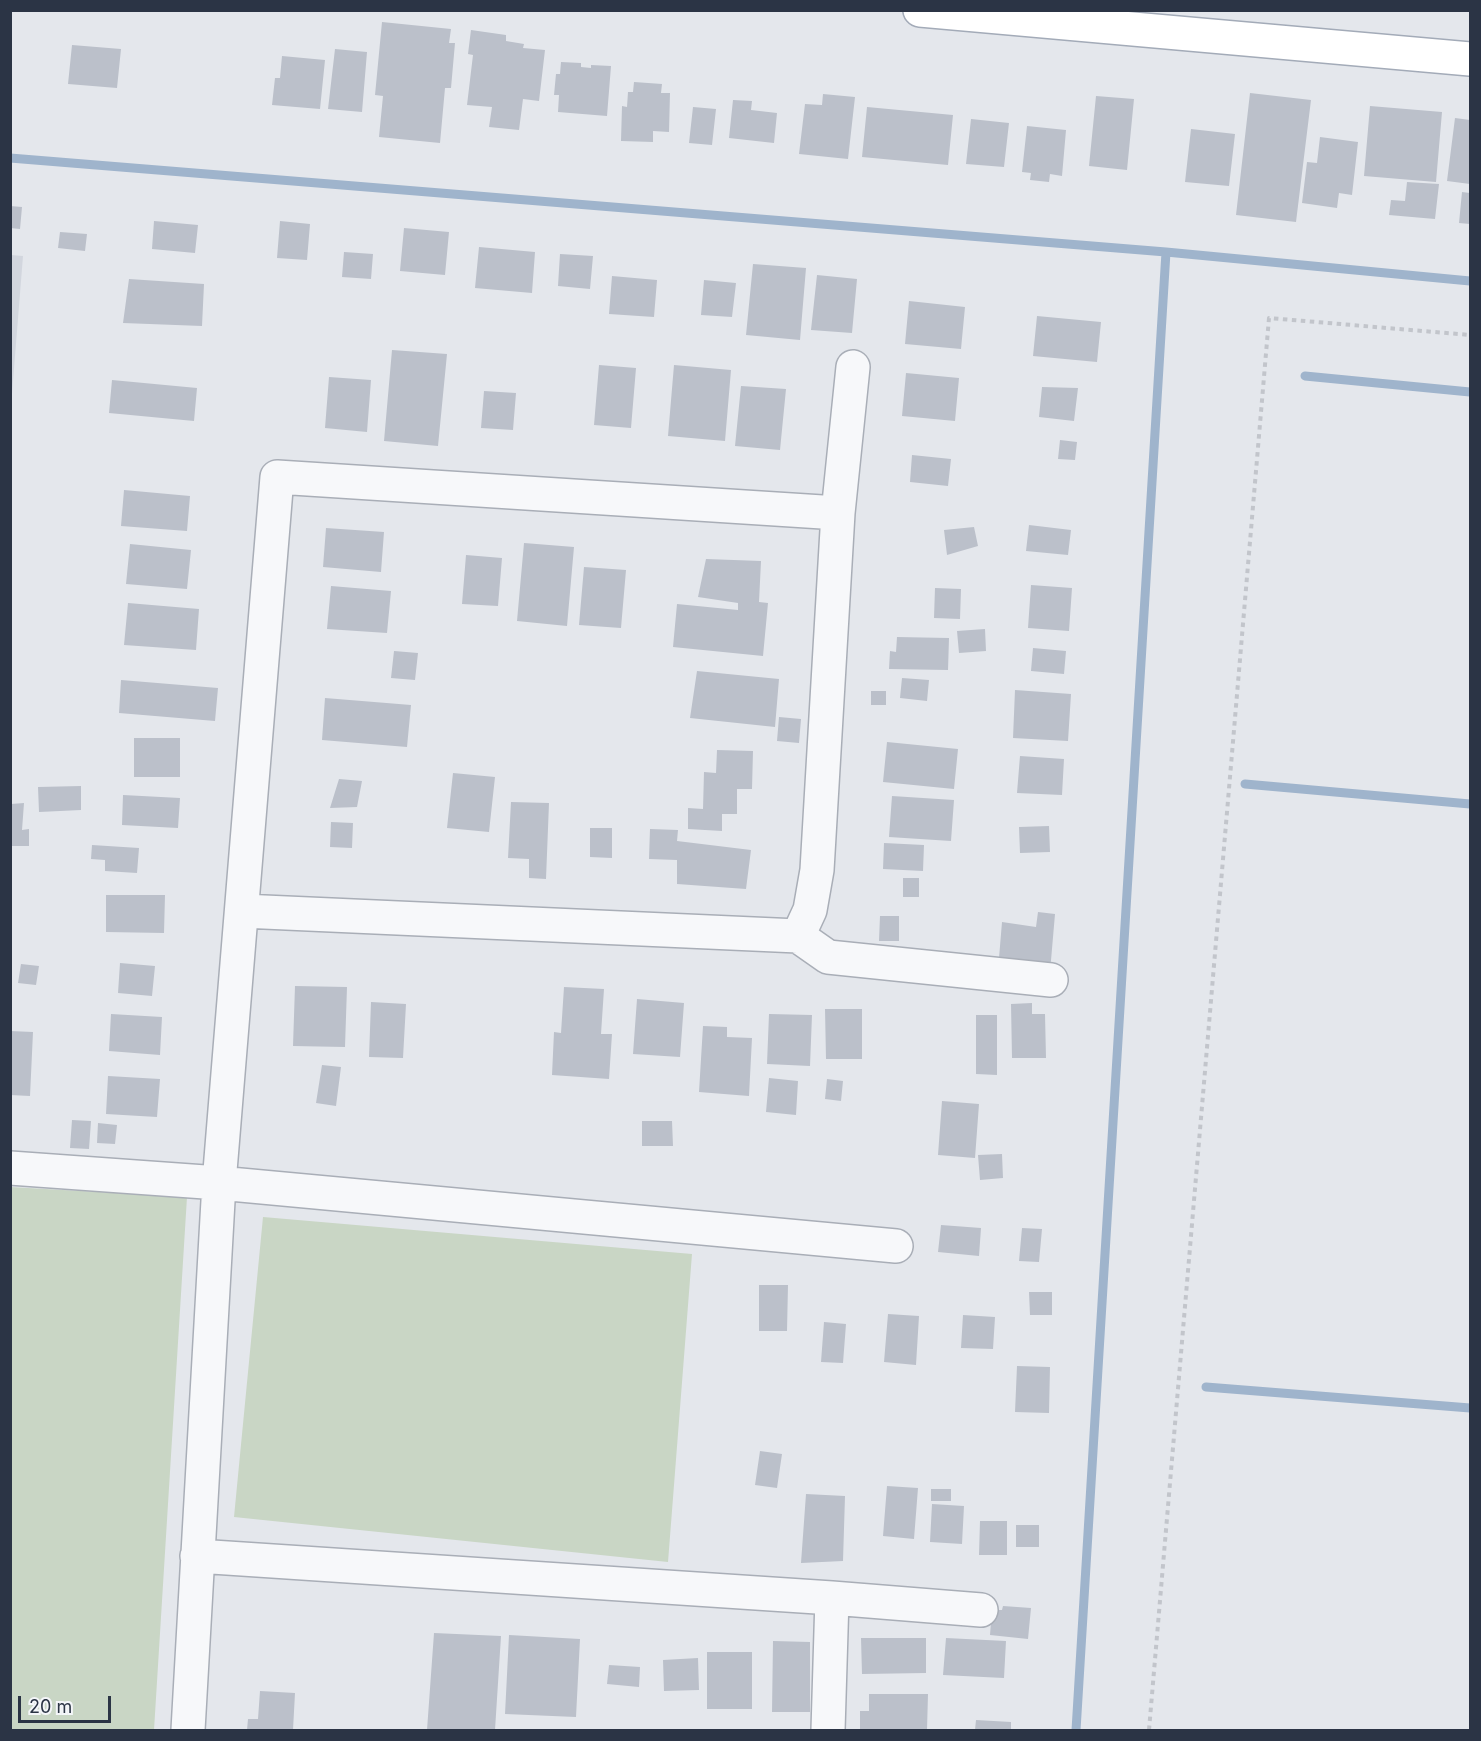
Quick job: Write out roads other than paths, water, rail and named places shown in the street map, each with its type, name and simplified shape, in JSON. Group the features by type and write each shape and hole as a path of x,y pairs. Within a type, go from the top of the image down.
{"main road":[{"path":"920,10 1470,59"}],"street":[{"path":"798,936 810,910 817,870 838,513 853,368"},
{"path":"188,1731 219,1183 277,477 838,513"},
{"path":"242,911 798,936 828,957 1051,980"},
{"path":"10,1168 219,1183 896,1246"},
{"path":"197,1556 981,1610"},
{"path":"828,1731 832,1598"}],"waterway":[{"path":"10,158 1166,252 1470,281"},
{"path":"1076,1730 1166,252"},
{"path":"1305,376 1470,392"},
{"path":"1245,784 1470,804"},
{"path":"1206,1387 1470,1408"}]}
